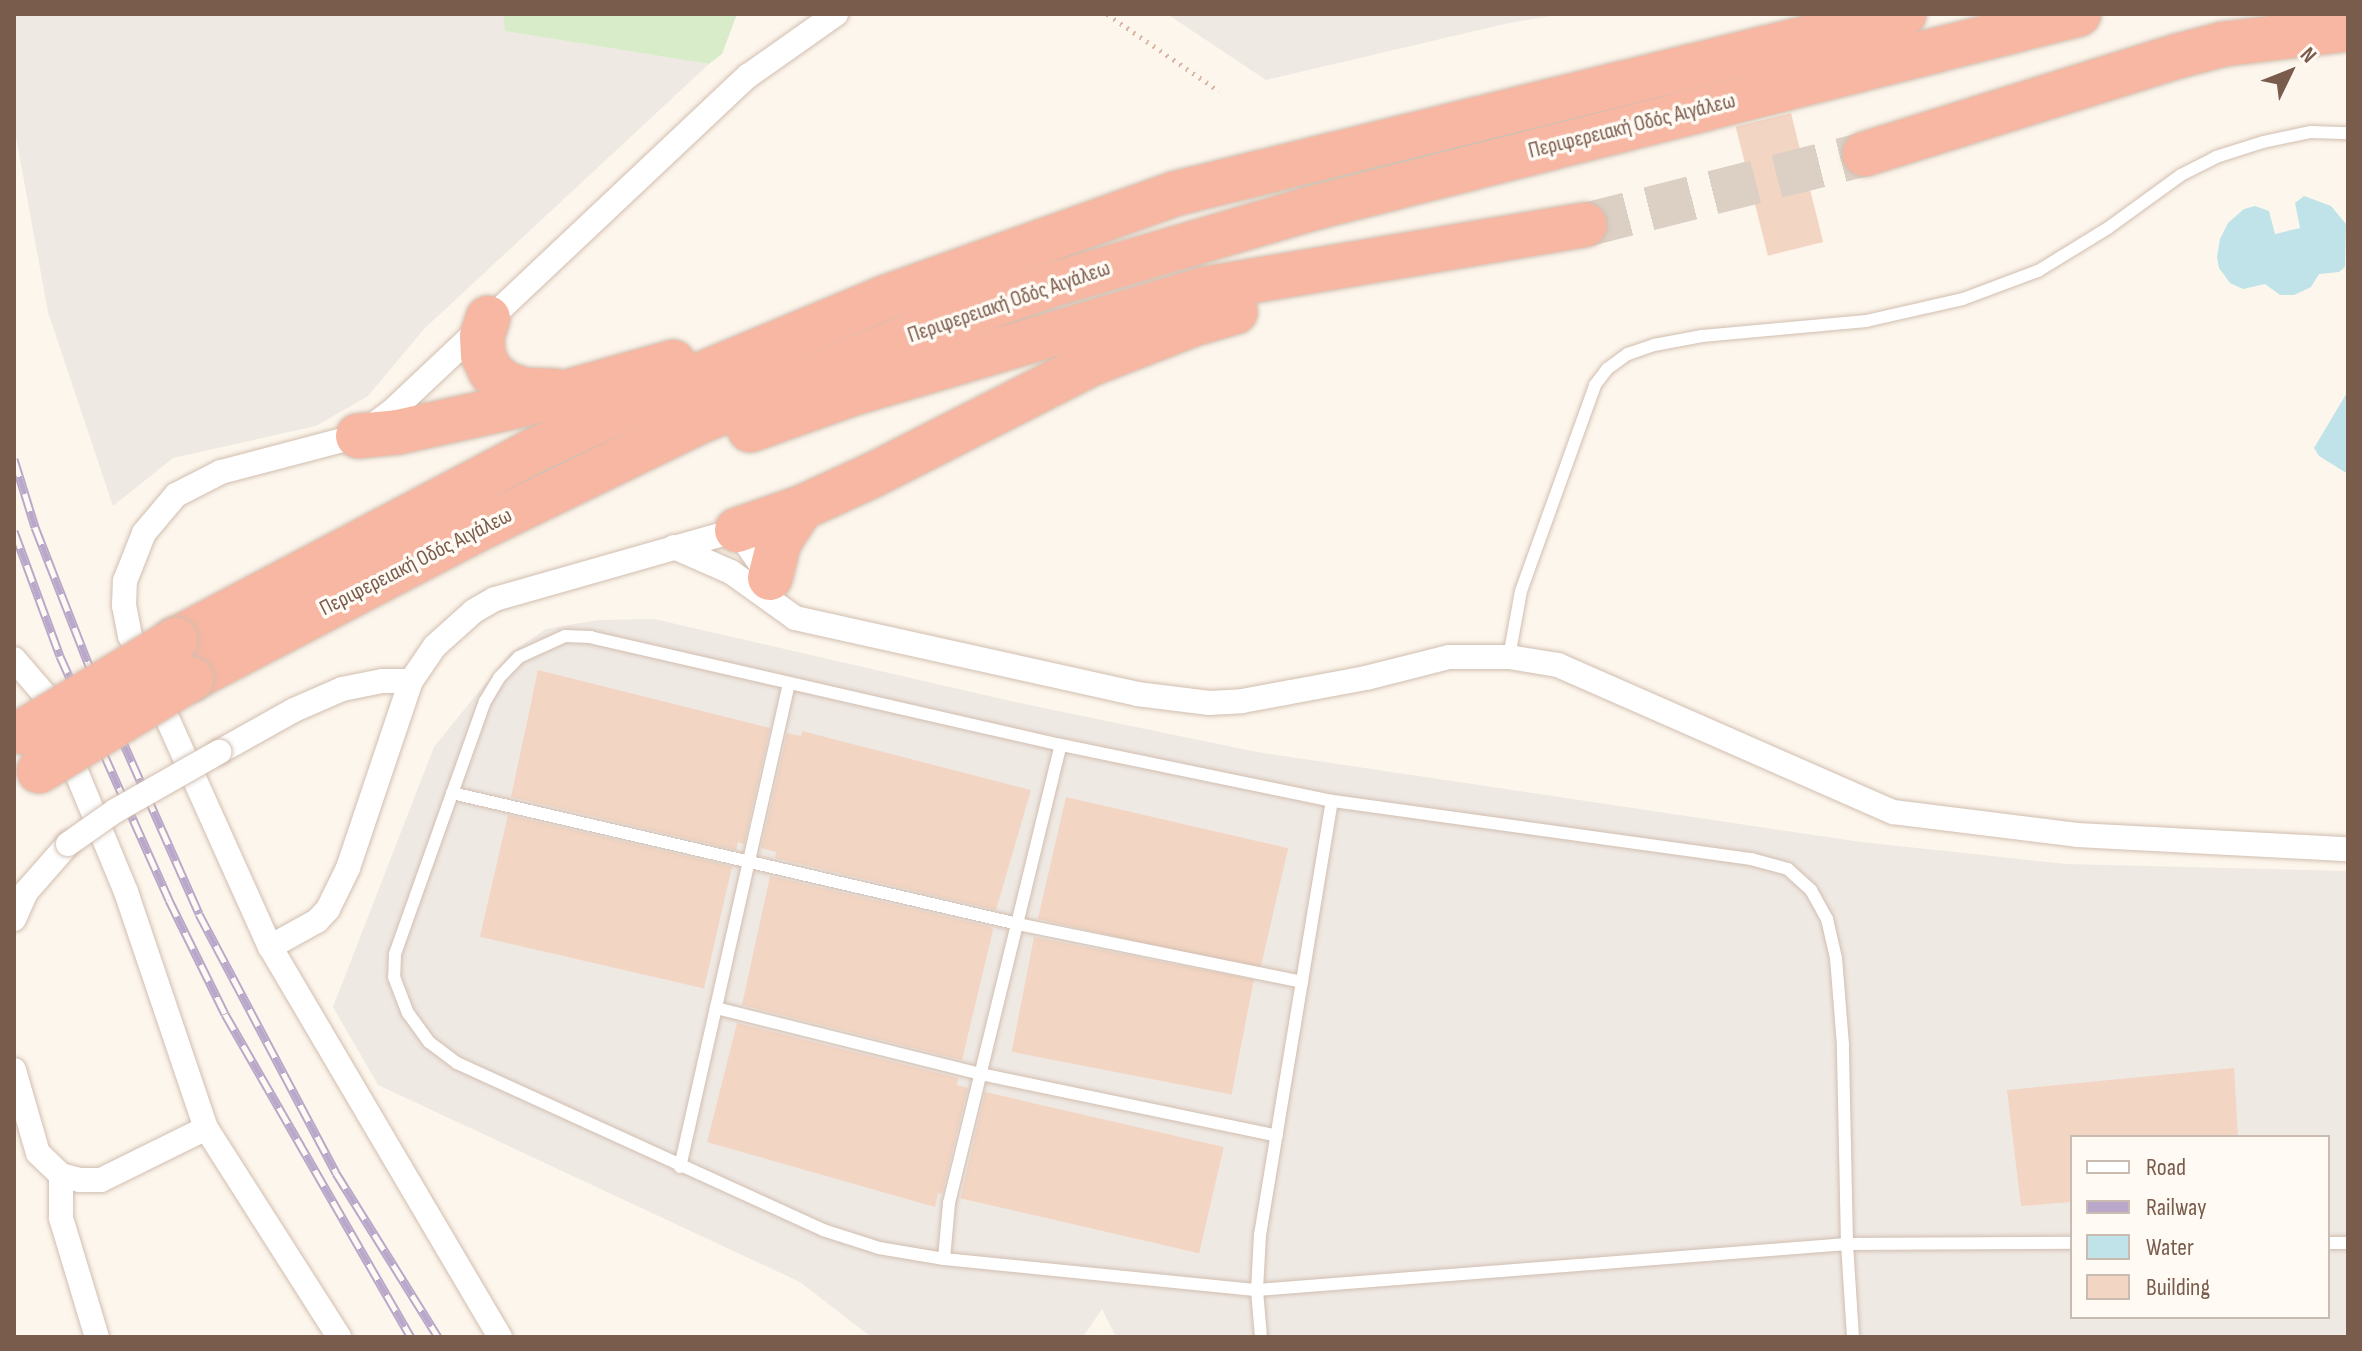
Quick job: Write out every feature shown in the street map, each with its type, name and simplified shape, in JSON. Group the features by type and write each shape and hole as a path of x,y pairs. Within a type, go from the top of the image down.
{"highway":[{"path":"1455,127 1584,76 1722,39 1795,14"},
{"name":"Περιφερειακή Οδός Αιγάλεω","path":"18,734 175,640 531,452 685,381 884,298 1174,194 1904,14"},
{"name":"Περιφερειακή Οδός Αιγάλεω","path":"27,779 191,679 474,531 703,420 825,367 1048,286 1337,201 2079,14"},
{"path":"1865,154 2224,44 2348,29"},
{"path":"474,531 581,502 726,440 851,394 1205,289 1585,225"},
{"path":"737,530 801,508 1069,374 1138,344 1209,319 1509,239"},
{"path":"358,436 398,432 577,390 718,346 937,260 973,252 1023,250"},
{"path":"488,318 482,336 483,355 491,372 506,384 524,390 577,390"},
{"path":"770,578 779,542 801,508"}],"street":[{"path":"500,1337 270,947 130,636 124,606 125,581 144,533 176,495 221,472 358,436 390,413 748,76 836,14"},
{"path":"270,947 317,921 337,893 411,681 421,662 451,629 495,599 737,530 795,618"},
{"path":"674,547 731,572 795,618 1137,694 1209,703 1288,694 1449,657 1509,657 1558,665 1893,812 2077,835 2348,849"},
{"path":"14,659 44,694 126,892 206,1128 339,1337"},
{"path":"14,919 26,892 68,844 115,811 294,710 342,689 382,681 411,681"},
{"path":"14,1070 38,1153 61,1175 80,1180 101,1180 206,1128"},
{"path":"61,1175 61,1218 97,1337"}],"lane":[{"path":"1509,657 1521,591 1595,385 1607,369 1628,354 1702,336 1866,321 1963,299 2038,271 2108,228 2181,175 2216,157 2263,142 2311,132 2348,133"},
{"path":"1853,1337 1847,1244 1843,1045 1836,958 1827,919 1811,890 1788,869 1751,859 1332,801 1061,745 605,640 565,636 519,657 499,678 485,701 395,954 394,977 408,1013 429,1042 457,1063 823,1230 879,1248 944,1259 1257,1290 1847,1244 2070,1243"},
{"path":"680,1167 789,684"},
{"path":"944,1259 949,1203 1061,745"},
{"path":"452,793 1018,924 1302,982"},
{"path":"1261,1337 1257,1290 1260,1235 1332,801"},
{"path":"716,1008 981,1074 1277,1136"}],"path":[{"path":"1107,14 1219,91"}],"shaded area":[{"path":"14,14 503,14 506,31 709,64 424,329 368,396 316,426 173,458 113,506 48,312 14,126"},
{"path":"1167,14 1564,14 1509,23 1266,80"},
{"path":"654,619 1015,702 1257,752 1861,842 2066,864 2348,871 2348,1337 1116,1337 1102,1309 1083,1337 871,1337 800,1282 378,1085 333,1007 434,747 510,653 546,629 598,620"}],"green space":[{"path":"503,14 737,14 722,54 709,64 505,31"}],"water":[{"path":"2304,196 2331,206 2346,224 2345,267 2339,272 2319,274 2311,287 2294,295 2280,295 2265,284 2243,289 2230,283 2219,268 2217,257 2220,239 2228,223 2244,209 2255,206 2269,211 2275,234 2300,228 2295,203"},
{"path":"2348,391 2348,474 2319,456 2314,448"}],"building":[{"path":"1791,113 1823,242 1768,256 1736,127"},
{"path":"538,670 770,728 744,844 738,842 736,850 511,797"},
{"path":"802,731 1031,790 996,910 775,858 776,852 761,848 787,733 801,736"},
{"path":"1066,797 1288,848 1260,970 1038,919"},
{"path":"508,815 732,867 704,989 480,937"},
{"path":"770,876 991,927 993,930 962,1060 742,1005"},
{"path":"1034,937 1254,980 1232,1095 1012,1052"},
{"path":"737,1023 958,1078 957,1085 968,1088 942,1194 938,1193 935,1207 707,1142"},
{"path":"2234,1068 2238,1135 2070,1135 2070,1202 2021,1206 2007,1090"},
{"path":"985,1092 1224,1147 1199,1253 960,1198"}],"tunnel":[{"path":"1585,225 1865,154"}],"railway":[{"path":"14,459 35,527 88,663 199,914 336,1173 438,1337"},
{"path":"14,531 60,656 169,900 225,1014 411,1337"}]}
